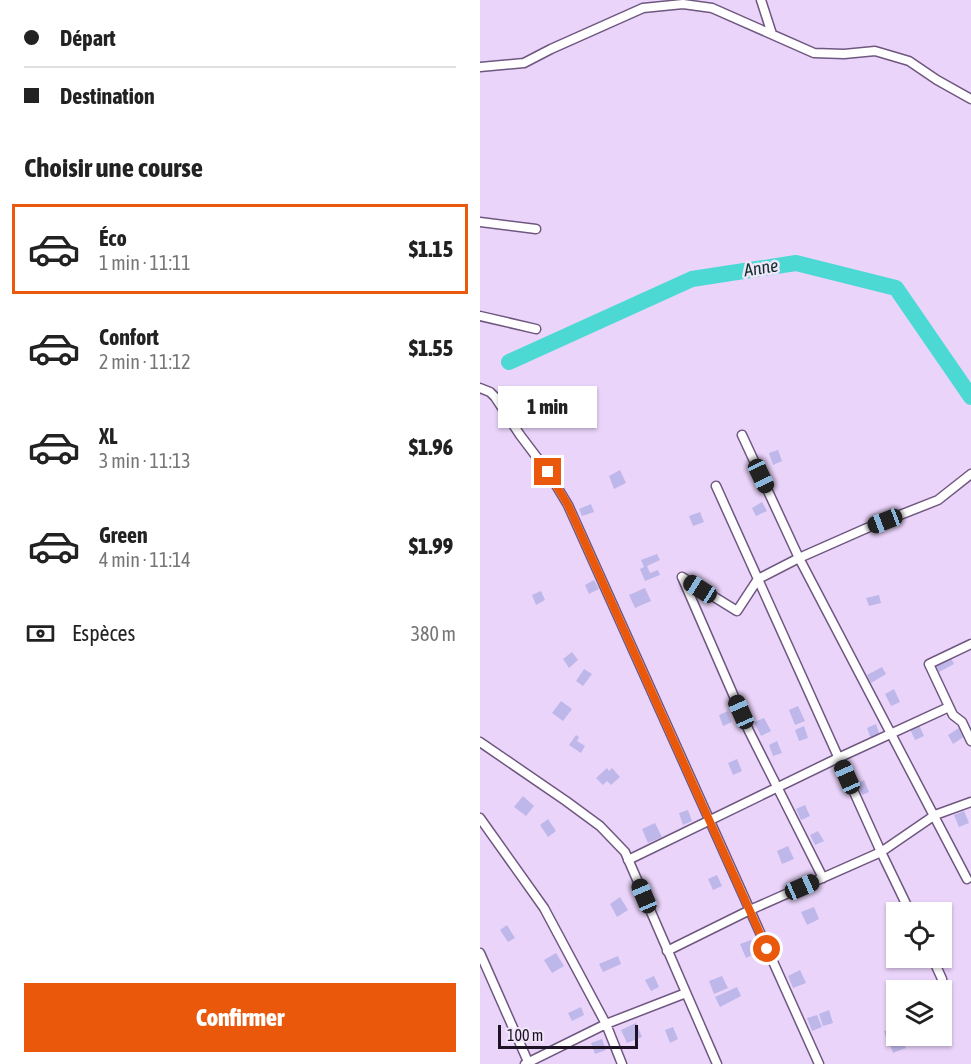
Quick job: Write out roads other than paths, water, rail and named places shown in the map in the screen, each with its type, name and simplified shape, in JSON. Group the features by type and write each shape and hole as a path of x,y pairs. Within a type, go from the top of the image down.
{"street":[{"path":"761,0 772,34"},
{"path":"480,67 524,63 643,8 683,4 712,8 814,53 844,54 874,51 909,61 971,99"},
{"path":"480,222 536,229"},
{"path":"480,316 536,329"},
{"path":"480,388 495,397 548,472 568,505 819,1064"},
{"path":"742,435 799,558 967,879"},
{"path":"823,878 749,731 682,577 737,611 758,579 867,528 938,500 971,474"},
{"path":"716,486 905,902"},
{"path":"971,644 929,664 953,716 962,722 971,741"},
{"path":"628,860 890,733 949,707"},
{"path":"480,742 600,826 625,852 717,1064"},
{"path":"667,951 750,910 881,852 934,815 971,802"},
{"path":"480,818 544,908 606,1024 622,1064"},
{"path":"480,953 527,1064 606,1024 686,993"},
{"path":"937,968 942,979"}],"waterway":[{"name":"Anne","path":"509,362 692,279 796,263 896,288 971,397"}]}
